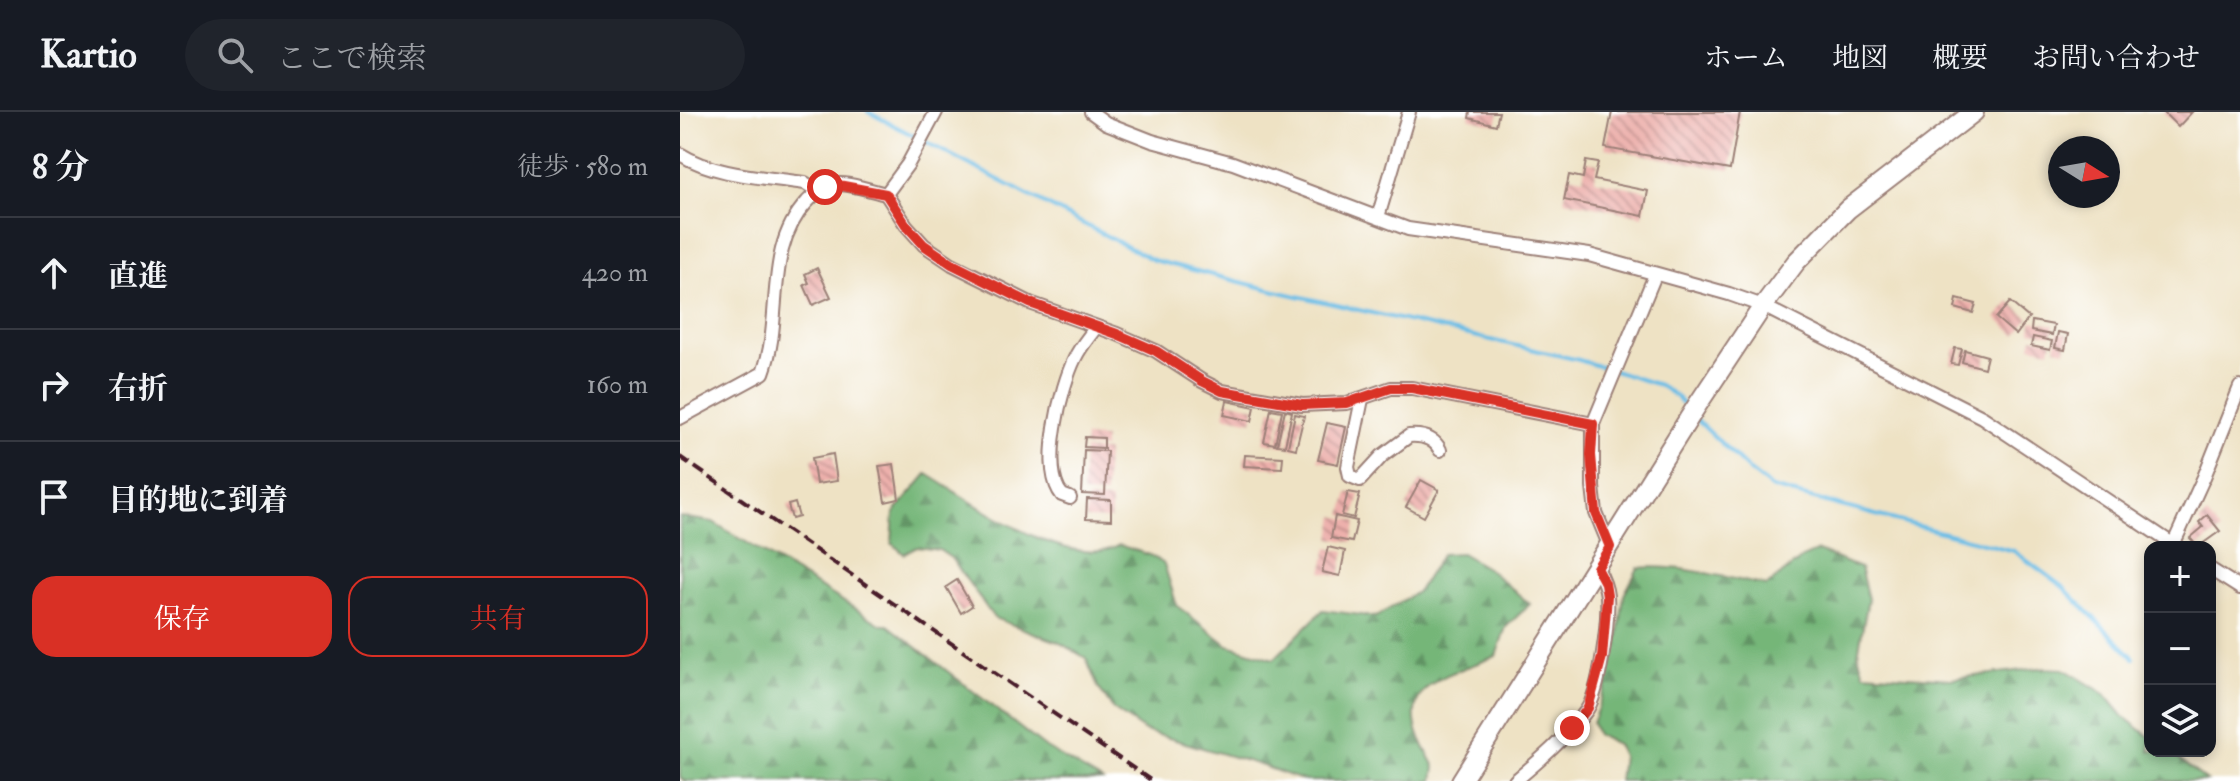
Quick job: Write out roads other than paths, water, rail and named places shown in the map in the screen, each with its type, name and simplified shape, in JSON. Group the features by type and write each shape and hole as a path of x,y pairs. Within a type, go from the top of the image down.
{"street":[{"path":"886,194 908,164 936,112"},
{"path":"1091,112 1106,123 1152,141 1233,163 1408,229 1589,255 1763,306 1982,417 2168,541"},
{"path":"1378,217 1409,112"},
{"path":"1461,781 1696,407 1796,262 1848,209 1974,112"},
{"path":"680,154 712,167 805,183 818,191"},
{"path":"680,418 763,373 773,334 775,283 788,228 800,209 818,191 833,184 886,194 906,225 924,245 952,264 1030,303 1156,351 1222,391 1302,405 1347,403 1391,388 1412,388 1593,424"},
{"path":"1610,547 1594,500 1591,455 1593,424 1655,275"},
{"path":"1070,498 1062,495 1054,482 1053,438 1074,360 1096,327"},
{"path":"2177,541 2240,387"},
{"path":"1362,399 1348,467 1350,476 1360,480 1366,476 1382,456 1409,436 1428,438 1440,450"},
{"path":"1515,781 1588,708 1602,657 1607,616 1605,583 1597,568"},
{"path":"2216,573 2240,588"}],"waterway":[{"path":"868,112 1153,260 1579,360 1659,385 1677,397 1688,411"},
{"path":"1694,417 1772,488 2014,551 2063,587 2134,658"}],"railway":[{"path":"680,457 1152,781"}]}
